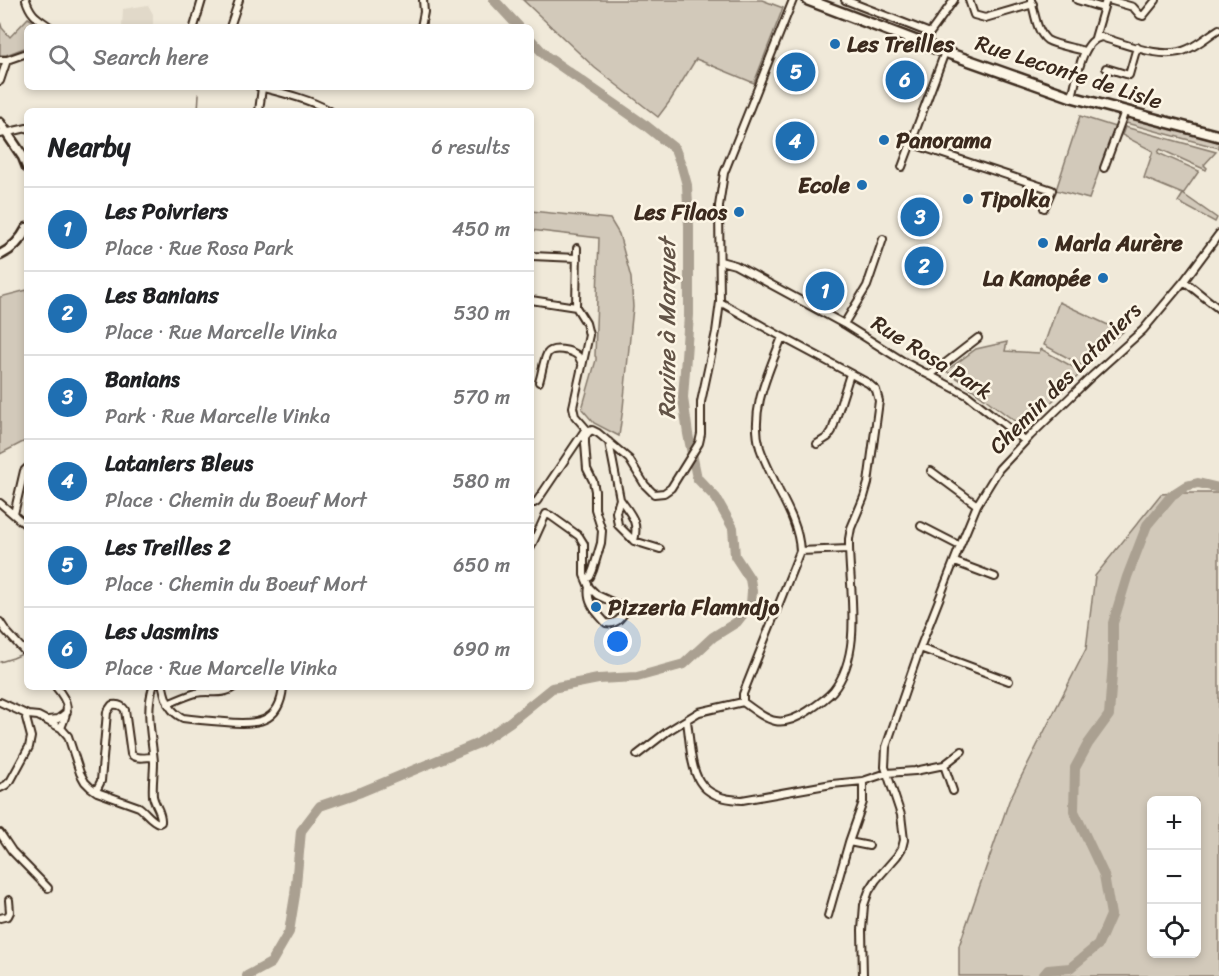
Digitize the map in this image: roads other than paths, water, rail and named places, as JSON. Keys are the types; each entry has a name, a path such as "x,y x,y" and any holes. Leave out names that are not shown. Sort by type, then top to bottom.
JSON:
{"main road":[{"name":"Rue Leconte de Lisle","path":"808,0 1072,97 1219,136"},
{"path":"0,123 3,133 19,151 24,161"},
{"path":"0,255 24,241"}],"street":[{"path":"26,0 30,12 46,24"},
{"path":"195,24 202,0"},
{"path":"231,24 239,0"},
{"path":"422,24 423,0"},
{"path":"577,248 576,307 589,335 573,407 575,416 587,430 595,431 629,459 645,485 654,494 664,493 671,488 681,473 699,443 701,434 701,402 720,302 719,206 724,173 793,0"},
{"path":"845,0 930,33"},
{"path":"925,44 930,33 954,0"},
{"path":"969,0 974,15 984,18 1032,2 1039,29 1046,39 1084,51"},
{"path":"1077,0 1103,8"},
{"path":"1072,97 1084,51 1095,38 1107,0 1133,7 1143,16 1156,0"},
{"path":"1095,38 1101,37 1158,53 1172,54 1188,50 1219,29"},
{"path":"1106,68 1129,75 1137,47"},
{"path":"902,167 945,52"},
{"path":"0,81 3,60 24,54"},
{"path":"259,108 261,90"},
{"path":"271,90 324,108"},
{"path":"1104,168 1125,111"},
{"path":"3,133 24,129"},
{"path":"910,143 1052,190 1044,208"},
{"name":"Chemin des Lataniers","path":"863,976 864,905 869,891 897,856 904,840 901,815 887,773 885,747 920,648 977,505 999,469 1092,376 1143,330 1219,234"},
{"path":"844,324 867,286 883,238"},
{"path":"534,256 577,258"},
{"name":"Rue Rosa Park","path":"720,261 735,265 844,324 906,363 967,395 1025,441"},
{"path":"1184,281 1219,309"},
{"path":"534,300 576,307"},
{"path":"637,755 668,731 699,712 743,702 776,722 796,719 833,691 847,663 852,614 849,539 868,483 879,401 876,390 868,383 720,302"},
{"path":"743,702 743,694 800,551 797,531 760,448 757,431 760,394 782,337"},
{"path":"930,375 978,338"},
{"path":"539,382 546,357 552,350 576,354 582,365"},
{"path":"818,444 832,431 850,374"},
{"path":"534,503 587,430"},
{"path":"586,578 590,577 593,570 602,537 594,505 594,485 587,469 585,437 587,430"},
{"path":"609,442 620,499 636,525 634,541"},
{"path":"14,514 24,471"},
{"path":"931,471 977,505"},
{"path":"620,499 616,519 621,529 634,541 660,549"},
{"path":"0,503 24,523"},
{"path":"534,540 546,514 579,536 584,544 584,575 589,587 590,604 606,623 618,622 625,608 597,595 589,587"},
{"path":"921,526 960,546"},
{"path":"800,551 848,549"},
{"path":"955,562 994,578"},
{"path":"0,622 24,651"},
{"path":"920,648 1009,681"},
{"path":"58,690 65,698 68,712 61,728"},
{"path":"0,702 28,716 38,716 48,720 61,728 68,736 85,782 96,791 139,807 157,823 160,822 160,812 153,794 153,757 149,715 152,690"},
{"path":"164,690 168,704 177,715 183,718 252,723 264,720 273,713 283,690"},
{"path":"168,704 195,693 216,690"},
{"path":"96,791 101,781 107,712 112,705 119,705 125,710 131,754 139,758 153,757"},
{"path":"48,720 58,719 68,712"},
{"path":"0,788 11,780 29,747 31,737 26,718 28,716"},
{"path":"687,721 696,776 703,788 715,795 733,800 863,781 887,773 915,771 944,765 962,751"},
{"path":"944,765 953,791"},
{"path":"828,916 863,802 863,781"},
{"path":"0,833 12,850 48,888"},
{"path":"849,842 869,846"},
{"path":"0,918 8,916 9,900"}],"waterway":[{"name":"Ravine à Marquet","path":"494,0 516,24"},
{"name":"Ravine à Marquet","path":"247,976 271,963 289,932 301,831 320,806 361,792 479,743 510,722 552,688 598,679 637,677 684,664 713,637 737,622 751,604 750,579 735,556 733,528 716,498 697,478 688,434 683,398 689,315 689,226 687,185 682,167 675,149 645,125 546,56 534,43"},
{"path":"198,108 199,94"},
{"path":"1043,976 1048,970 1070,968 1098,945 1111,915 1104,875 1074,811 1075,768 1088,744 1109,715 1113,623 1127,577 1147,525 1172,495 1186,486 1198,483 1219,488"},
{"path":"0,662 20,655"}],"place":[{"name":"Les Treilles","path":"835,44"},
{"name":"Les Treilles 2","path":"796,72"},
{"name":"Les Jasmins","path":"905,80"},
{"name":"Panorama","path":"884,140"},
{"name":"Lataniers Bleus","path":"795,141"},
{"name":"Ecole","path":"862,185"},
{"name":"Tipolka","path":"968,199"},
{"name":"Les Filaos","path":"739,212"},
{"name":"Banians","path":"920,217"},
{"name":"Marla Aurère","path":"1043,243"},
{"name":"Les Banians","path":"924,266"},
{"name":"La Kanopée","path":"1103,278"},
{"name":"Les Poivriers","path":"825,291"},
{"name":"Pizzeria Flamndjo","path":"596,607"}]}
